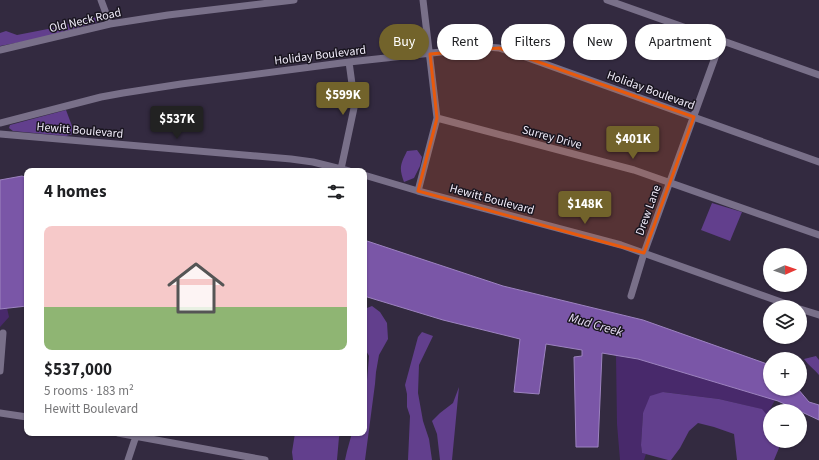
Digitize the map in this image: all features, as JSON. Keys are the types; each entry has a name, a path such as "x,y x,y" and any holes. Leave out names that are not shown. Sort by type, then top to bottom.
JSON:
{"street":[{"path":"100,0 110,24"},
{"name":"Old Neck Road","path":"0,50 110,24 266,2 294,0"},
{"path":"418,190 437,118 423,0"},
{"path":"607,0 673,24"},
{"path":"726,43 819,75"},
{"name":"Holiday Boulevard","path":"0,123 101,97 181,84 349,62 487,47 499,48 819,162"},
{"name":"Drew Lane","path":"631,296 644,253 714,60"},
{"path":"341,168 354,108 349,62"},
{"name":"Surrey Drive","path":"437,118 634,170 819,235"},
{"name":"Hewitt Boulevard","path":"0,134 291,159 313,162 337,168"},
{"name":"Hewitt Boulevard","path":"367,176 614,243 775,300"},
{"path":"807,311 819,315"},
{"path":"0,372 2,334"},
{"path":"0,413 24,417"},
{"path":"128,460 136,436 265,460"}],"highlighted area":[{"path":"499,48 694,117 644,253 418,191 437,118 430,54"}],"shaded area":[{"path":"97,17 99,22 37,39 0,46 0,33 6,31 17,35"},
{"path":"66,110 72,126 73,134 66,136 13,131 9,128 10,125"},
{"path":"417,150 422,157 420,166 414,178 404,182 401,173 403,160 407,151"},
{"path":"712,203 742,212 730,241 701,230"},
{"path":"372,306 380,312 387,323 388,339 379,355 365,460 345,460 351,436 367,436 367,380 369,356 367,352 367,308"},
{"path":"7,308 9,317 0,327 0,309"},
{"path":"422,332 433,336 419,365 418,393 423,421 429,439 432,460 408,460 410,416 407,407 405,385 418,337"},
{"path":"616,355 638,359 775,400 773,404 763,404 763,411 761,409 719,399 663,392 643,413 641,445 642,453 646,454 644,460 620,460 617,424"},
{"path":"816,356 819,360 819,375 807,363 807,358"},
{"path":"459,387 452,460 440,460 437,434 432,421 453,403"},
{"path":"663,392 719,399 762,409 763,448 779,448 774,460 737,460 734,434 698,423 689,431 680,448 671,460 642,453 643,413 650,396"},
{"path":"295,436 340,436 337,460 293,460 292,452"}],"water":[{"path":"24,177 24,306 0,309 0,180"},
{"name":"Mud Creek","path":"367,241 503,286 643,320 763,363 763,396 804,396 809,402 819,405 819,420 807,414 807,404 784,404 638,359 602,353 598,447 576,447 574,357 582,356 582,350 546,344 539,394 514,392 520,339 443,320 367,297"}]}
